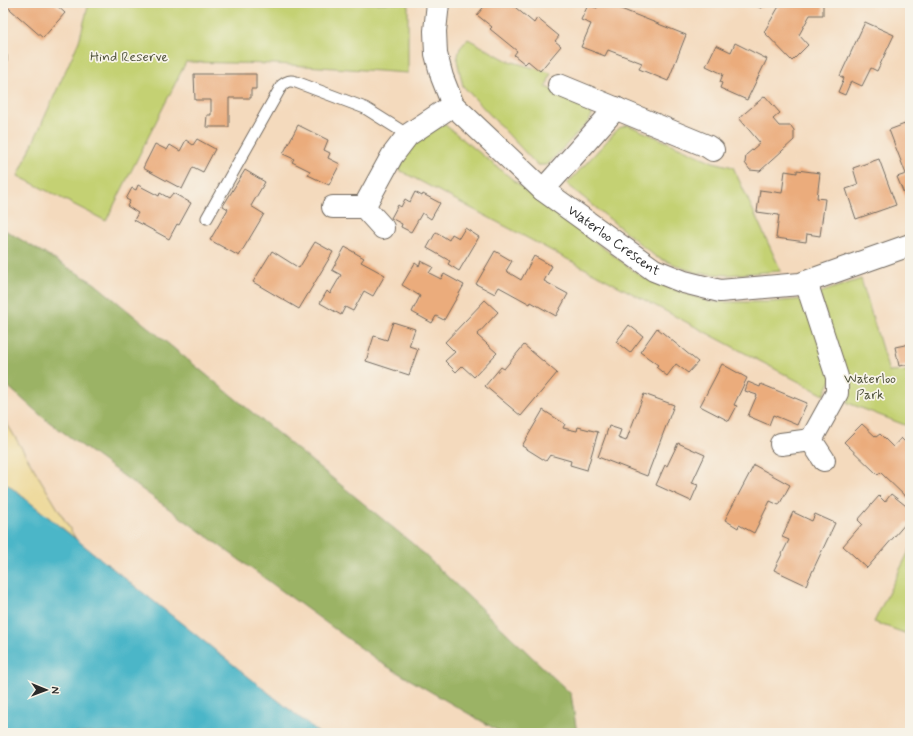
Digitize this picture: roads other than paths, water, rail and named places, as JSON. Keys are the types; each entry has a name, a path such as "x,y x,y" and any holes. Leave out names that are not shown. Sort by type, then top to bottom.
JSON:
{"street":[{"name":"Waterloo Crescent","path":"438,3 435,31 436,54 442,77 453,105 543,190 654,270 684,282 720,291 800,284 910,245"},
{"path":"559,85 708,146 713,150"},
{"path":"364,207 392,156 408,135 453,105"},
{"path":"543,190 616,108"},
{"path":"333,207 364,207 383,228"},
{"path":"806,282 837,377 837,393 811,440"},
{"path":"781,444 811,440"},
{"path":"811,440 824,460"}],"lane":[{"path":"207,218 282,85 290,80 365,108 408,135"}],"water":[{"path":"3,481 319,733 3,733"}],"park label":[{"name":"Hind Reserve","path":"129,57"},
{"name":"Waterloo Park","path":"870,388"}]}
